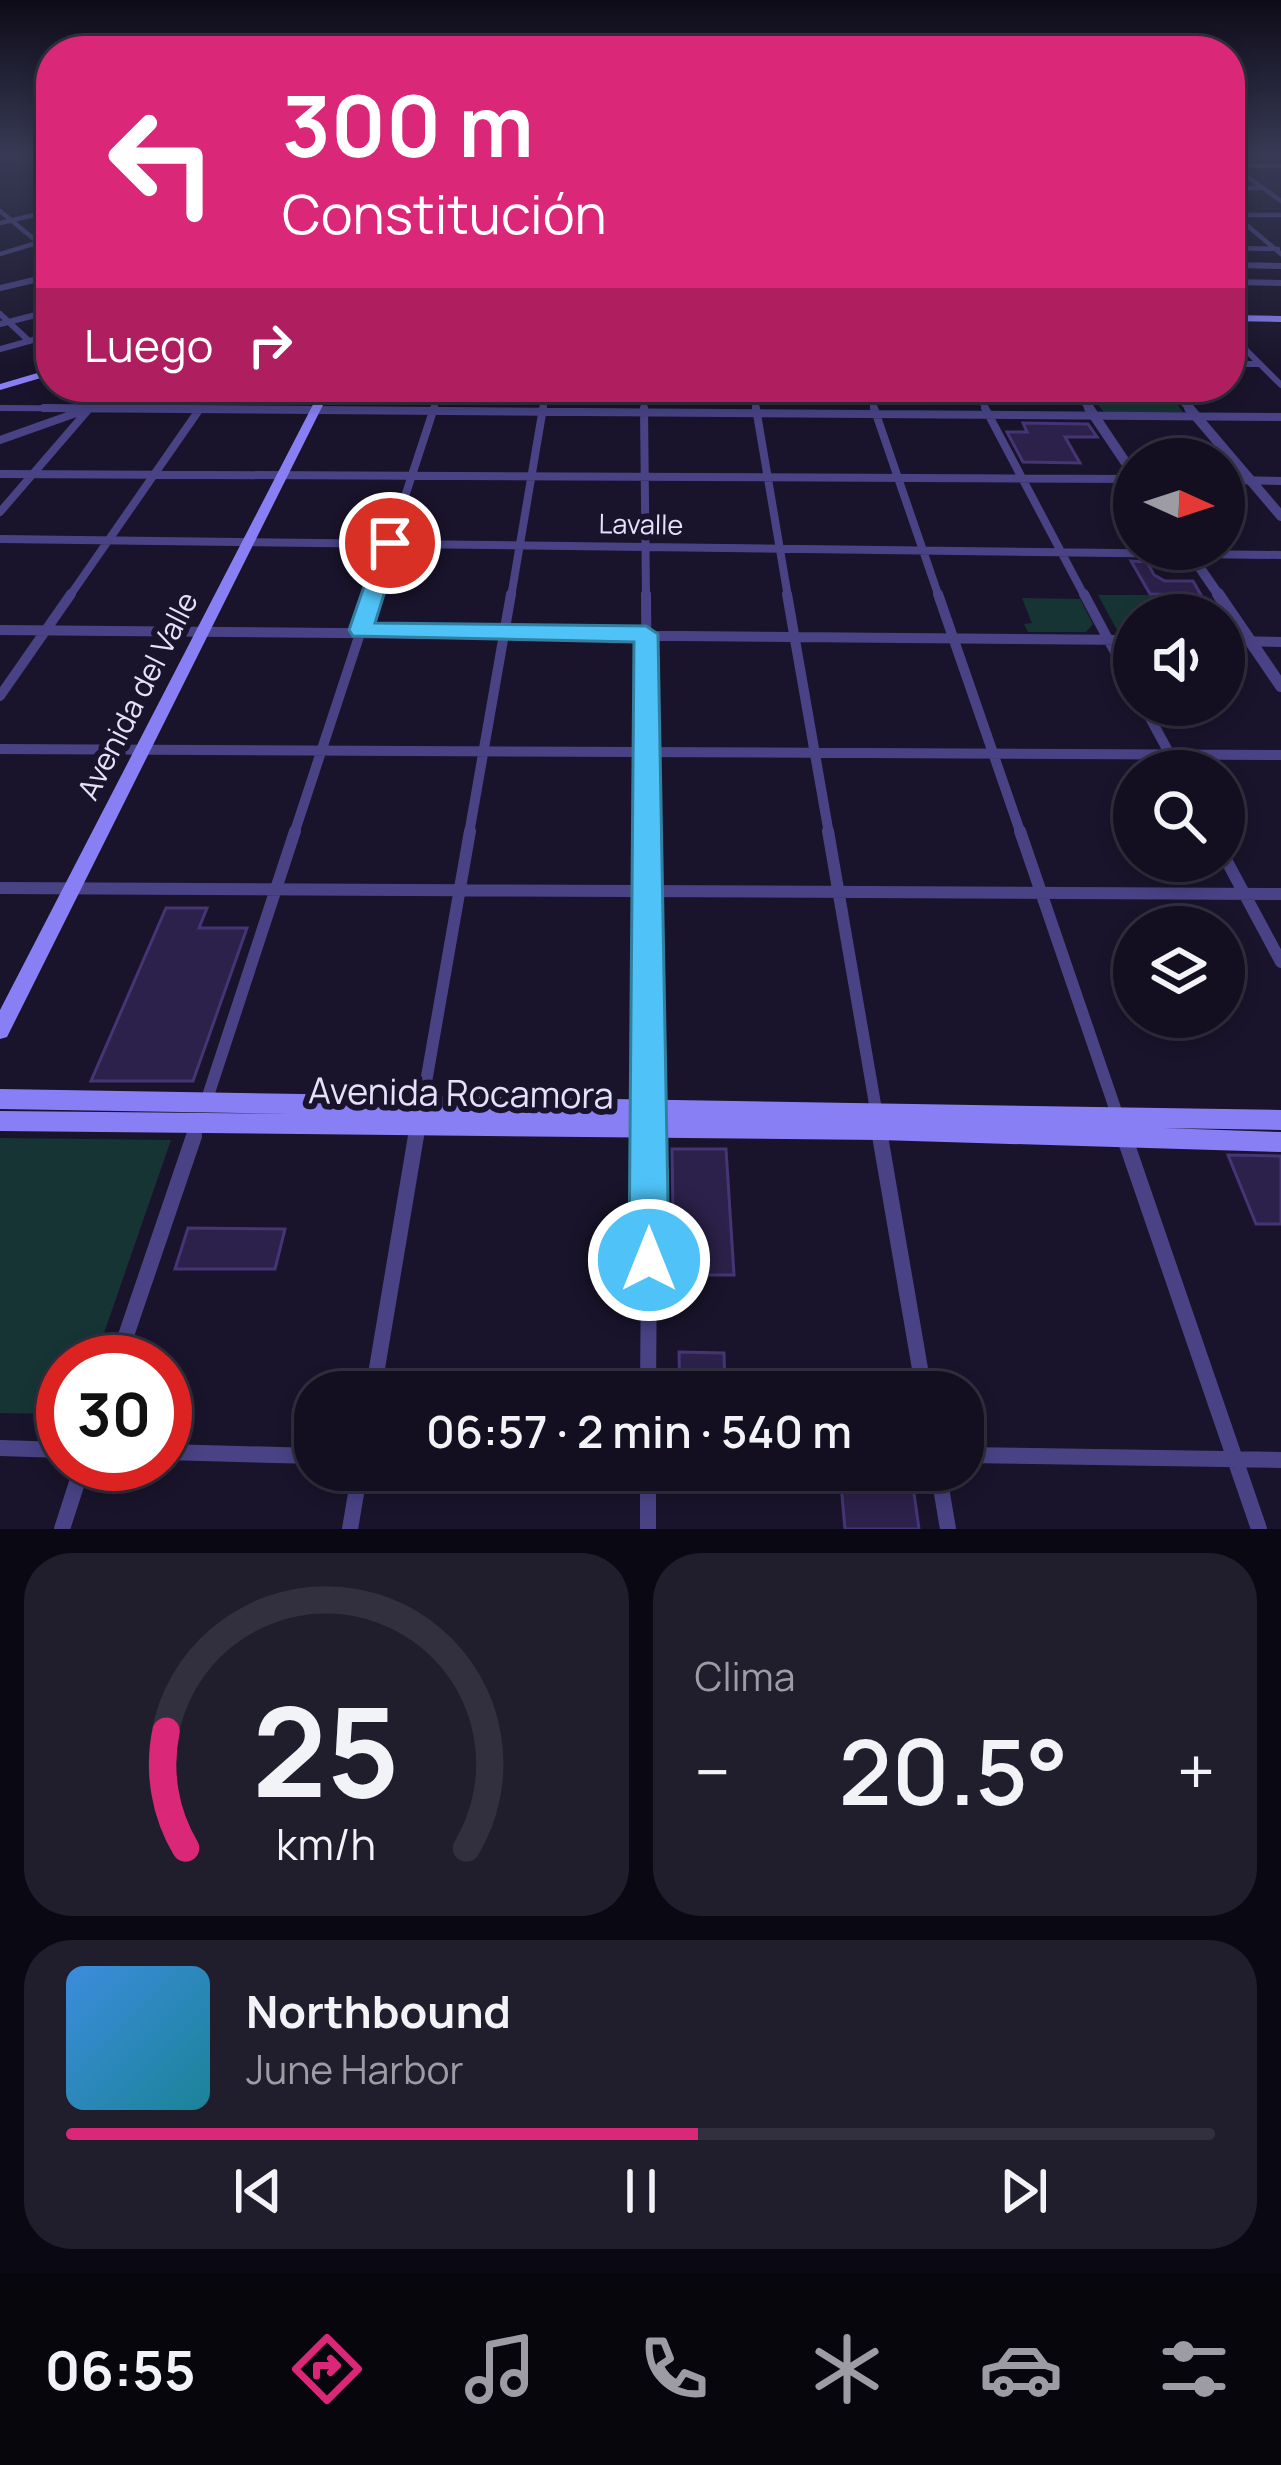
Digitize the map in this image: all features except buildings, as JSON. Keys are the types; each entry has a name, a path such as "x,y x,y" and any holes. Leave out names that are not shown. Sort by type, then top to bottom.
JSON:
{"main road":[{"path":"1245,325 1281,323"},
{"path":"0,387 36,376"},
{"path":"0,397 36,386"},
{"name":"Avenida del Valle","path":"0,1030 319,402"},
{"name":"Avenida Rocamora","path":"0,1099 203,1113"},
{"name":"Avenida Rocamora","path":"0,1121 203,1113 878,1123 1123,1130 1281,1142"},
{"name":"Avenida Rocamora","path":"1123,1130 1281,1120"}],"street":[{"path":"1246,224 1279,250"},
{"path":"0,254 36,240"},
{"path":"1245,249 1279,250"},
{"path":"1245,266 1281,266"},
{"path":"0,288 36,280"},
{"path":"1245,282 1281,283"},
{"path":"0,314 4,323 28,341"},
{"path":"4,323 36,315"},
{"path":"0,349 36,339"},
{"path":"1245,345 1281,385"},
{"path":"1245,364 1260,364"},
{"path":"0,440 108,402"},
{"path":"127,1335 436,402"},
{"path":"377,1371 545,402"},
{"path":"645,402 648,1371"},
{"path":"754,402 920,1371"},
{"path":"872,402 1259,1529"},
{"path":"982,402 1113,649"},
{"path":"1085,402 1113,444"},
{"path":"1184,402 1281,516"},
{"path":"0,408 1281,417"},
{"path":"0,512 89,409"},
{"path":"0,696 200,410"},
{"path":"0,473 1113,478"},
{"path":"1245,480 1281,481"},
{"name":"Lavalle","path":"0,539 1113,552"},
{"name":"Lavalle","path":"1245,553 1281,555"},
{"path":"1201,570 1281,686"},
{"path":"0,630 1113,640"},
{"path":"1245,641 1281,642"},
{"path":"0,749 1113,755"},
{"path":"1245,755 1281,755"},
{"path":"1238,882 1281,962"},
{"path":"0,888 1281,894"},
{"path":"0,1448 36,1449"},
{"path":"192,1453 294,1455"},
{"path":"984,1455 1281,1460"},
{"path":"62,1529 74,1491"},
{"path":"350,1529 356,1491"},
{"path":"648,1491 648,1529"},
{"path":"941,1491 947,1529"}],"green space":[{"path":"1095,402 1175,402 1183,412 1105,413"},
{"path":"1098,595 1113,595 1113,623"},
{"path":"1022,598 1080,599 1093,624 1086,632 1028,632 1024,624 1032,623"},
{"path":"0,1138 171,1140 103,1335 36,1335 36,1414 0,1413"}],"route":[{"path":"390,543 361,630 646,634 649,1260"}]}
